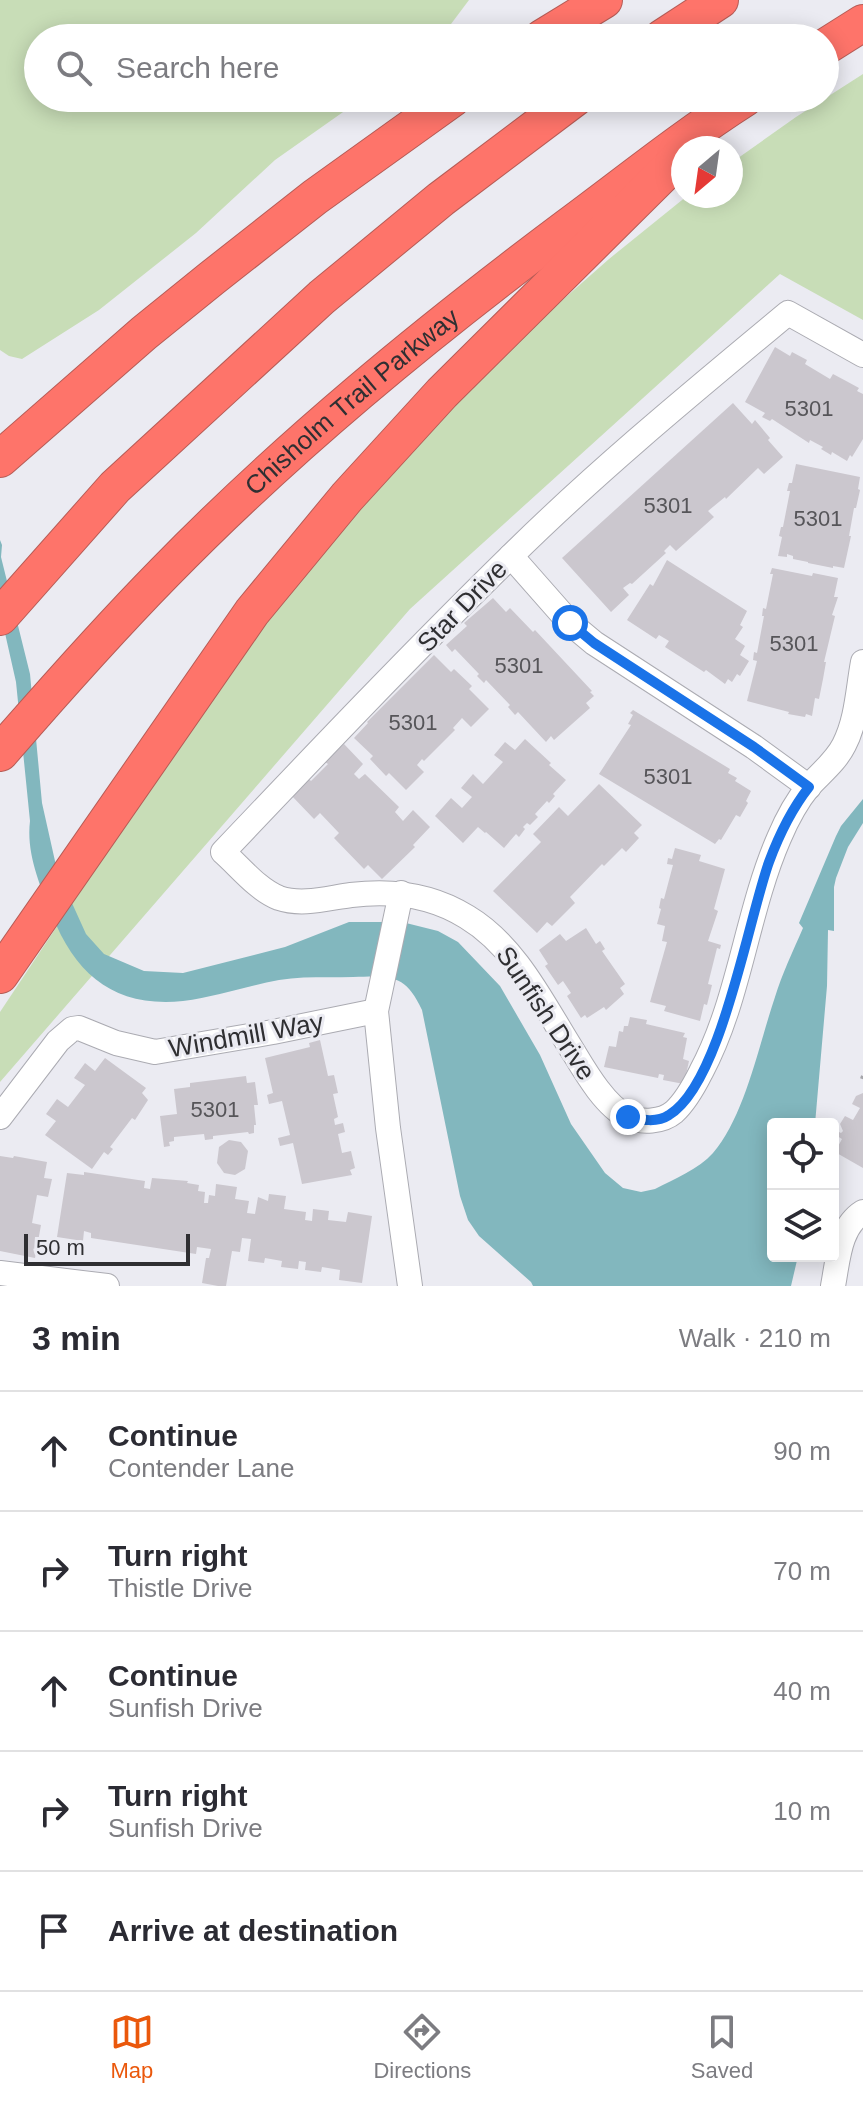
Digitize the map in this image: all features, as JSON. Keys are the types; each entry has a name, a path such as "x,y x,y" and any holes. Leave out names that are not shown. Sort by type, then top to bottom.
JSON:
{"highway":[{"path":"565,24 604,0"},
{"path":"683,24 720,0"},
{"path":"839,38 863,23"},
{"path":"6,454 189,296 315,197 433,112"},
{"path":"0,598 115,487 322,297 441,199 556,112"},
{"name":"Chisholm Trail Parkway","path":"0,753 85,656 155,583 338,410 442,323 575,221 726,112"},
{"path":"702,136 728,112"},
{"path":"0,975 252,612 347,497 442,393 671,166"},
{"path":"0,617 115,487"}],"lane":[{"name":"Star Drive","path":"302,901 288,900 264,889 223,852 511,556 643,434 788,313 863,355"},
{"path":"511,556 583,635 754,747 809,787"},
{"name":"Sunfish Drive","path":"302,901 354,894 399,902 424,898 465,915 499,943 531,984 589,1078 617,1109 628,1117 641,1120 667,1117 685,1100 702,1072 727,1010 769,861 789,814 844,745 863,662"},
{"path":"399,902 376,1011 388,1128 410,1286"},
{"name":"Windmill Way","path":"0,1117 58,1041 72,1029 79,1028 116,1043 155,1052 376,1011"},
{"path":"833,1286 844,1234 849,1223 863,1212"},
{"path":"0,1273 62,1283 107,1286"}],"green space":[{"path":"0,0 469,0 451,24 24,24 24,112 343,112 275,160 196,233 99,310 22,359 0,350"},
{"path":"863,74 863,320 780,274 410,609 0,1082 0,1012 233,666 327,543 418,442 549,312 609,259 672,208 743,208 743,155 804,112 839,112 839,89"}],"water":[{"path":"0,540 1,557 30,674 42,803 57,870 86,934 104,954 144,971 183,973 285,947 349,922 402,922 438,931 458,942 500,986 540,1055 571,1124 605,1173 623,1188 641,1192 655,1189 701,1164 724,1138 750,1079 778,988 803,928 799,923 841,826 863,799 863,823 848,847 834,887 834,931 828,930 827,986 816,1118 767,1118 767,1262 797,1262 791,1286 533,1286 479,1236 468,1220 460,1196 422,1010 409,989 395,979 288,979 195,999 159,1002 118,993 101,984 73,955 62,936 35,869 30,845 16,682 0,611"}],"building":[{"path":"775,347 790,356 792,352 807,360 805,364 830,379 833,374 859,388 857,391 863,394 863,439 847,461 832,452 831,455 810,440 809,443 772,419 762,417 765,413 745,402"},
{"path":"733,403 752,424 755,420 783,457 764,474 758,468 726,499 708,511 714,517 676,551 670,545 664,551 666,553 632,584 623,588 629,595 611,612 562,558"},
{"path":"796,464 860,477 844,568 808,563 787,554 787,557 778,556 782,537 779,536 790,491 787,491"},
{"path":"667,560 747,611 740,625 743,627 735,639 745,646 740,655 749,661 740,676 737,674 732,682 728,679 725,684 706,670 704,672 665,647 669,641 659,635 656,639 627,620 650,584 653,586"},
{"path":"772,568 838,578 834,597 838,597 832,615 835,616 819,699 815,698 812,716 788,714 747,701 757,661 753,660 754,652 757,653"},
{"path":"493,598 506,612 510,608 533,632 535,630 592,691 594,696 586,703 590,708 554,740 551,736 546,742 518,712 515,715 508,707 510,705 486,680 484,683 455,649 452,652 446,645 467,626 464,623"},
{"path":"434,655 451,672 454,669 472,686 469,689 489,709 471,727 462,718 453,728 455,730 417,765 424,772 406,790 389,773 386,776 370,759 373,756 354,738"},
{"path":"633,710 730,769 728,773 737,778 735,781 751,791 740,817 736,815 721,840 715,844 599,774 631,725 628,724"},
{"path":"525,739 566,780 549,803 547,801 535,814 538,817 530,825 527,823 519,837 516,834 504,848 478,827 463,843 435,816 451,798 462,808 472,797 461,788 473,774 483,784 503,762 494,755 505,742 515,750"},
{"path":"344,744 363,764 354,774 359,779 365,774 399,807 395,812 403,821 413,810 430,827 413,845 415,847 382,879 368,865 364,869 334,838 339,833 320,813 314,819 291,795 308,778 311,781"},
{"path":"599,784 642,825 634,833 639,838 626,852 622,848 604,866 602,864 570,897 575,903 552,926 547,922 537,933 493,891 541,842 533,834 559,807 568,816"},
{"path":"675,848 701,855 699,861 725,869 714,909 718,911 708,941 721,945 720,949 717,948 708,984 712,985 700,1021 664,1011 666,1006 650,1002 667,942 662,941 665,926 657,924 661,898 664,899 673,865 667,864 668,858 672,859"},
{"path":"586,928 596,944 600,941 605,949 602,951 625,984 620,988 624,994 606,1010 604,1007 587,1018 585,1015 581,1018 567,996 571,993 563,981 558,985 539,950 560,934 566,941"},
{"path":"630,1017 685,1033 683,1059 689,1061 684,1084 663,1080 664,1075 659,1074 658,1078 604,1067 609,1046 616,1047 619,1031 623,1032 624,1026 628,1026"},
{"path":"320,1040 328,1076 334,1075 338,1093 333,1094 338,1117 334,1119 335,1125 343,1123 345,1132 338,1134 342,1153 351,1151 355,1168 350,1170 352,1175 302,1184 293,1143 280,1146 278,1138 290,1135 282,1101 269,1104 267,1095 273,1093 265,1058 310,1047 309,1043"},
{"path":"105,1058 146,1088 142,1093 148,1100 135,1120 132,1118 110,1147 113,1149 108,1155 104,1152 92,1169 45,1135 56,1121 46,1114 57,1099 68,1107 85,1085 74,1078 85,1063 95,1071"},
{"path":"246,1076 247,1083 255,1082 258,1105 254,1105 254,1133 213,1136 213,1139 205,1140 204,1134 174,1137 174,1141 169,1142 170,1146 164,1147 160,1116 177,1114 174,1089 190,1087 190,1083"},
{"path":"863,1093 863,1168 839,1154 842,1139 839,1132 843,1131 840,1124 845,1116 853,1120 860,1108 852,1104 856,1096"},
{"path":"229,1140 241,1142 248,1151 245,1169 235,1175 224,1173 217,1163 219,1147"},
{"path":"0,1156 47,1162 44,1178 52,1179 48,1197 37,1195 32,1223 41,1225 35,1258 0,1251"},
{"path":"84,1172 145,1181 144,1188 150,1189 152,1178 188,1181 199,1185 198,1191 205,1192 204,1203 208,1203 209,1195 215,1196 216,1184 237,1187 235,1199 249,1201 247,1213 255,1214 258,1197 268,1201 269,1194 286,1196 284,1209 306,1212 305,1220 312,1221 313,1209 329,1211 328,1220 346,1222 348,1212 372,1216 362,1283 339,1280 340,1270 322,1267 321,1272 305,1270 306,1262 299,1261 298,1269 281,1267 282,1261 265,1258 264,1263 248,1261 251,1239 242,1238 240,1252 232,1251 226,1286 218,1286 202,1283 206,1258 209,1258 211,1249 197,1247 196,1254 91,1238 91,1233 84,1231 83,1241 57,1237 67,1173 84,1175"}],"route":[{"path":"570,623 594,643 754,747 809,787 789,814 769,861 727,1010 696,1082 685,1100 667,1117 655,1120 628,1117"}]}
